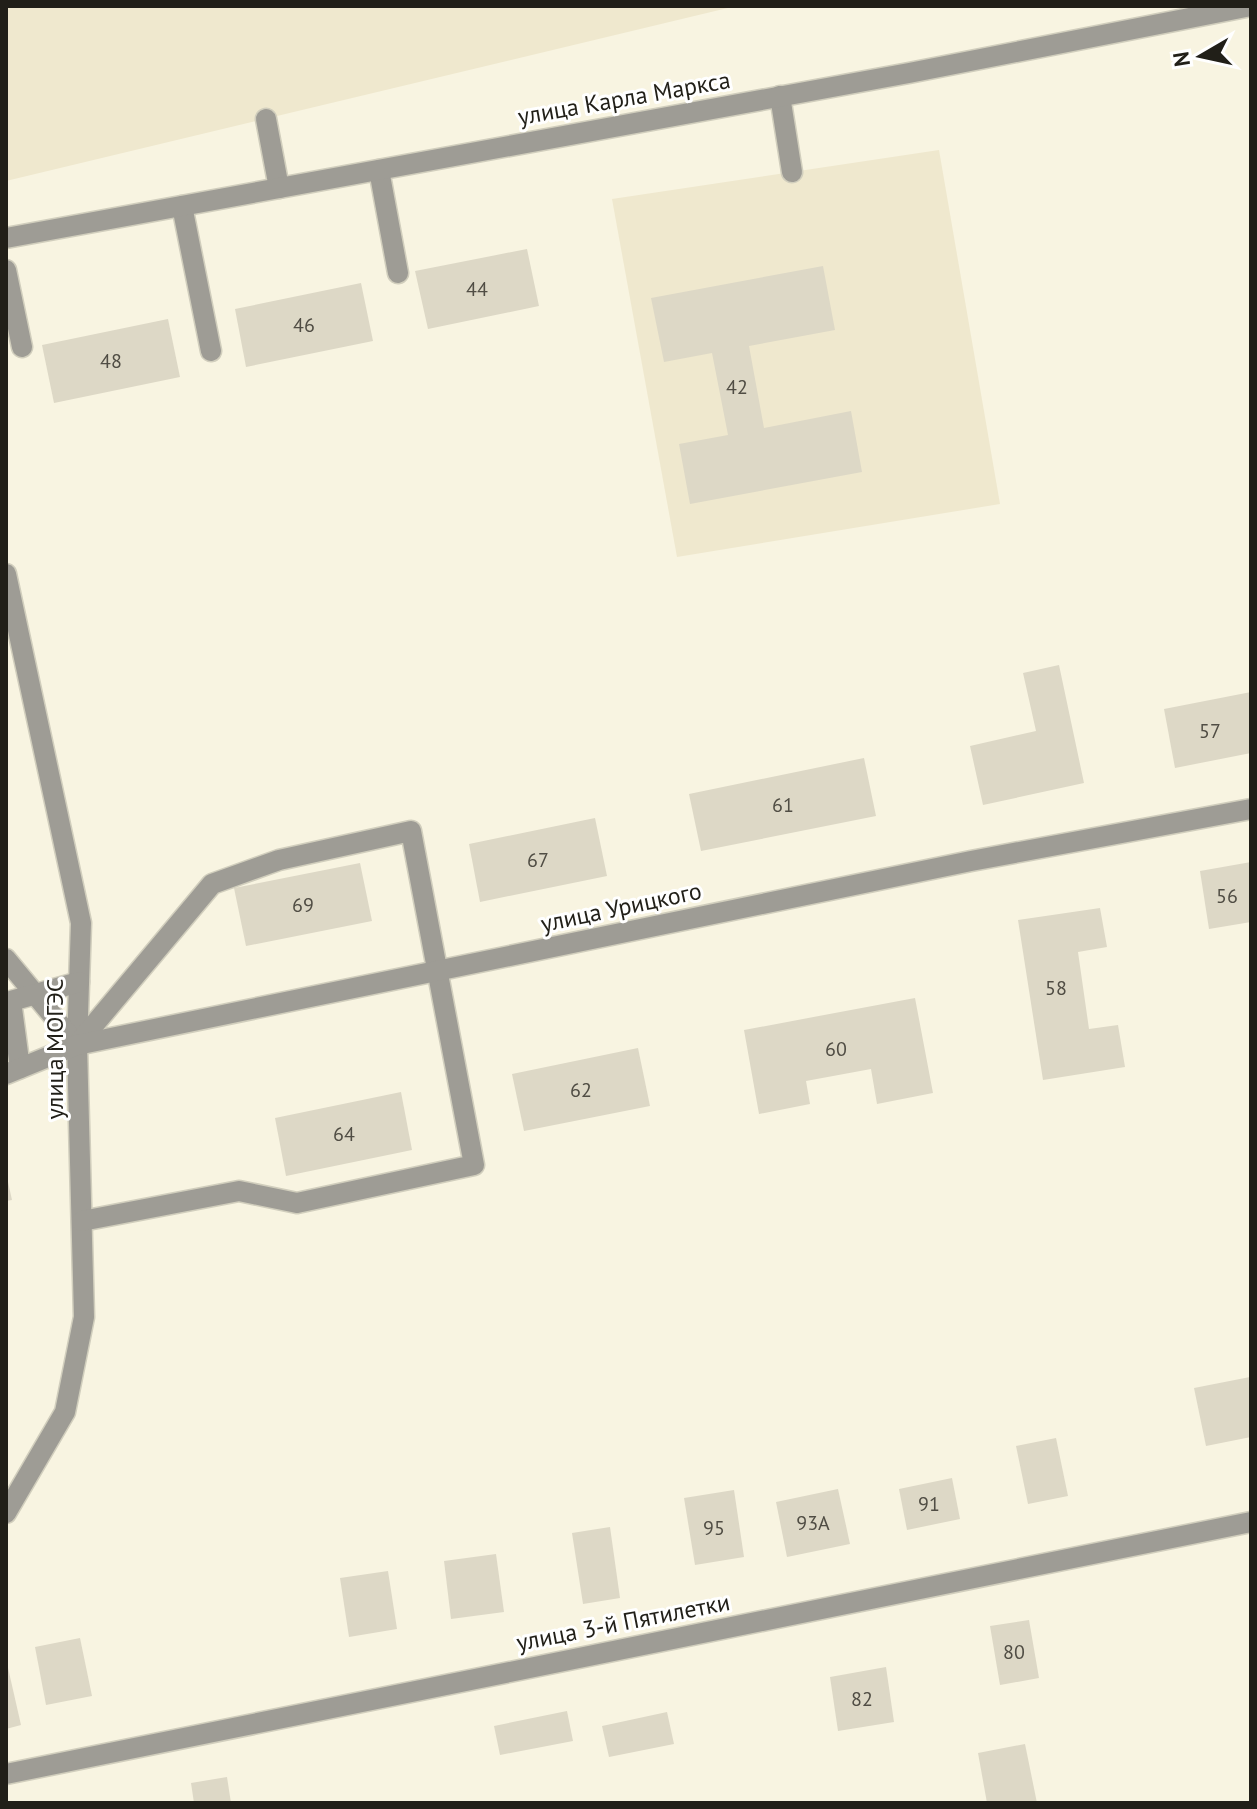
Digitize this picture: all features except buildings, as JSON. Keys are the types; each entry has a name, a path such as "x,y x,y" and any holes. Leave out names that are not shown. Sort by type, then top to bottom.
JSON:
{"street":[{"name":"улица Карла Маркса","path":"6,238 1251,6"},
{"path":"780,96 792,172"},
{"path":"266,119 279,188"},
{"path":"379,170 398,273"},
{"path":"182,206 211,351"},
{"path":"6,270 22,347"},
{"name":"улица МОГЭС","path":"6,574 81,923 77,1045 84,1317 65,1412 6,1513"},
{"name":"улица Урицкого","path":"13,1071 77,1045 971,861 1251,809"},
{"path":"6,959 77,1045 212,884 279,860 411,831 474,1165 297,1203 239,1191 82,1221"},
{"path":"13,1071 11,1001 79,982"},
{"name":"улица 3-й Пятилетки","path":"6,1774 1251,1522"}],"shaded area":[{"path":"6,6 736,6 6,181"},
{"path":"939,150 1000,504 677,557 612,199"}]}
